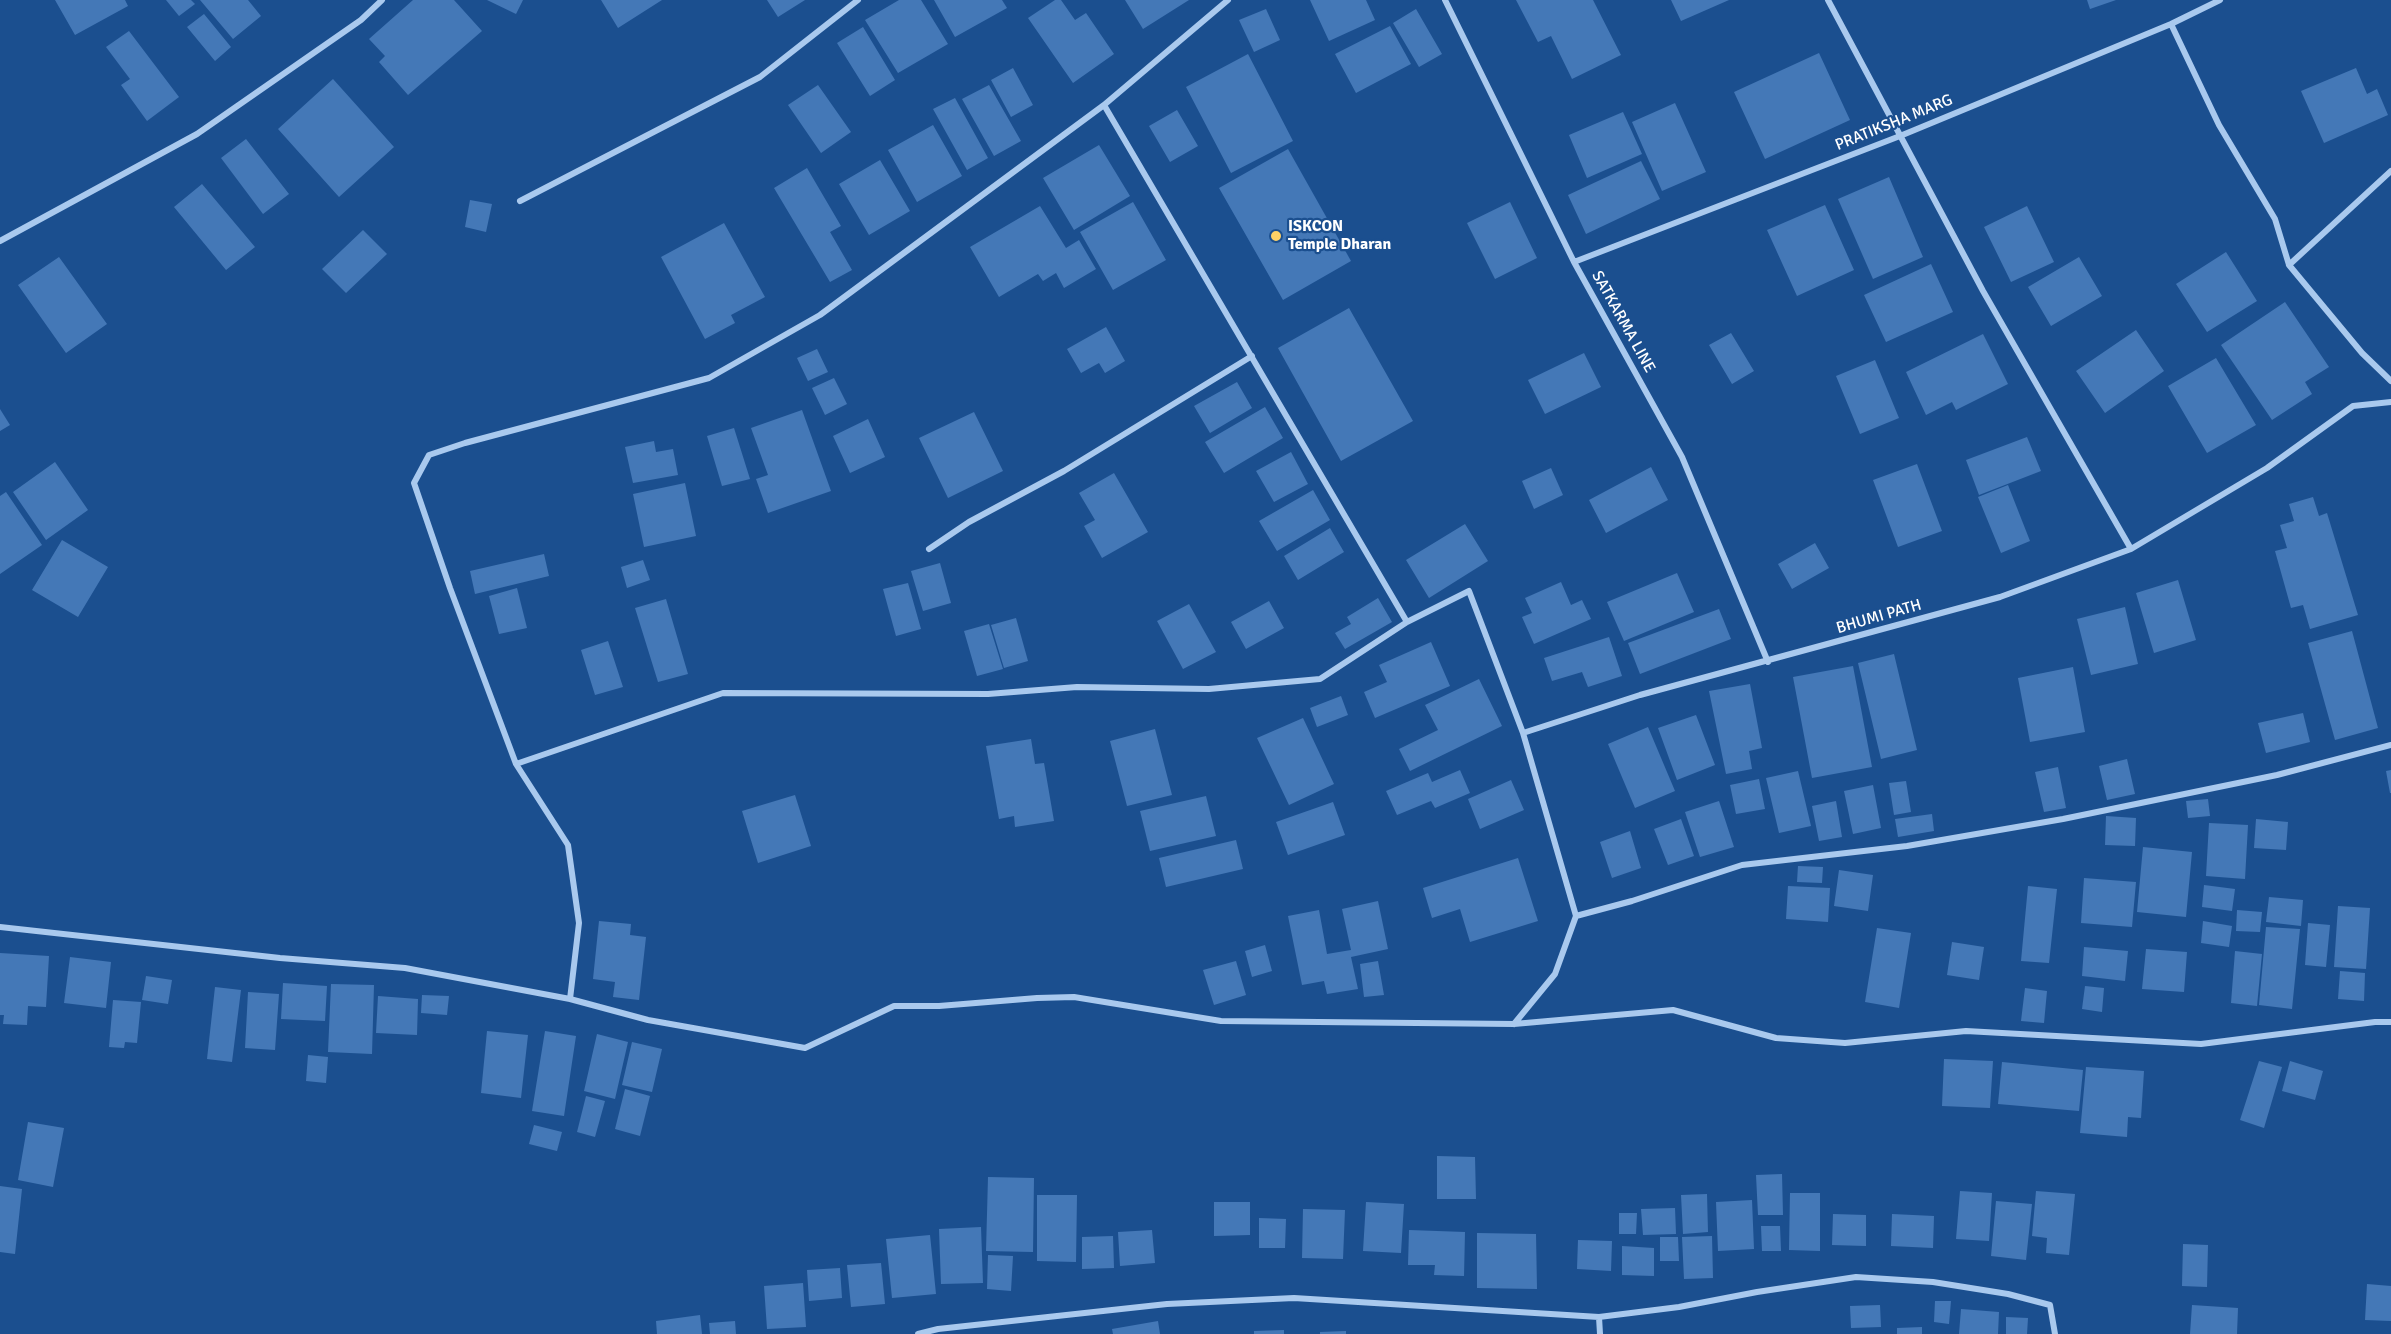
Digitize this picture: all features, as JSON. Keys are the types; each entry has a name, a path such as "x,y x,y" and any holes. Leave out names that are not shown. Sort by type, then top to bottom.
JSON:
{"street":[{"path":"0,242 196,134 361,20 382,0"},
{"path":"520,201 760,77 858,0"},
{"path":"570,999 579,923 567,845 516,764 450,588 414,483 429,455 465,443 709,378 820,315 1104,105 1228,0"},
{"name":"SATKARMA LINE","path":"1445,0 1574,262 1682,457 1768,662"},
{"path":"1828,0 1983,291 2131,549"},
{"name":"PRATIKSHA MARG","path":"1574,262 1900,136 2171,24 2220,0"},
{"path":"2171,24 2219,125 2275,219 2289,265 2362,353 2391,381"},
{"path":"1104,105 1407,622"},
{"path":"2289,265 2391,171"},
{"path":"929,549 969,522 1064,471 1251,356"},
{"name":"BHUMI PATH","path":"1523,733 1640,695 2000,597 2131,549 2267,468 2353,406 2391,402"},
{"path":"516,764 723,693 988,694 1077,687 1209,689 1320,679 1407,622 1470,591 1523,733 1576,916 1555,974 1515,1024"},
{"path":"1576,916 1742,866 1906,846 2063,819 2277,775 2391,745"},
{"path":"0,927 258,955 405,968 570,999 648,1020 805,1048 894,1006 939,1006 1074,997 1221,1021 1515,1024 1672,1010 1776,1038 1845,1043 1966,1031 2201,1044 2375,1022 2391,1022"},
{"path":"918,1334 938,1329 1167,1304 1293,1298 1599,1317 1679,1307 1856,1277 1933,1282 2008,1294 2050,1305 2055,1334"},
{"path":"1599,1317 1600,1334"}],"building":[{"path":"55,0 125,0 128,6 75,35"},
{"path":"166,0 191,0 195,4 179,16"},
{"path":"200,0 248,0 261,16 233,39"},
{"path":"413,0 454,0 482,31 408,95 379,62 385,56 369,39"},
{"path":"487,0 523,0 516,14"},
{"path":"601,0 662,0 618,28"},
{"path":"767,0 805,0 778,17"},
{"path":"899,0 921,0 948,44 898,73 865,20"},
{"path":"934,0 1002,0 1007,8 955,37"},
{"path":"1055,0 1061,0 1075,20 1086,13 1114,54 1073,83 1028,18"},
{"path":"1125,0 1189,0 1143,29"},
{"path":"1310,0 1366,0 1375,20 1329,41"},
{"path":"1516,0 1593,0 1621,55 1572,79 1551,36 1538,42"},
{"path":"1671,0 1729,0 1681,21"},
{"path":"2087,0 2116,0 2090,9"},
{"path":"1266,9 1280,40 1254,52 1239,20"},
{"path":"1416,9 1442,54 1419,67 1393,23"},
{"path":"204,14 231,47 215,61 187,27"},
{"path":"1390,26 1411,64 1356,93 1335,54"},
{"path":"863,27 895,80 870,96 837,43"},
{"path":"129,31 179,97 147,121 121,85 130,79 106,47"},
{"path":"1819,53 1850,120 1765,159 1734,92"},
{"path":"1248,54 1293,141 1231,173 1186,87"},
{"path":"1013,68 1033,105 1011,117 991,80"},
{"path":"2356,68 2367,94 2377,89 2388,115 2324,143 2301,91"},
{"path":"333,79 394,147 339,197 278,129"},
{"path":"818,85 851,132 821,153 788,105"},
{"path":"989,85 1021,141 994,156 962,99"},
{"path":"955,98 988,158 967,170 933,109"},
{"path":"1675,103 1706,172 1662,191 1632,122"},
{"path":"1177,110 1198,146 1170,162 1149,126"},
{"path":"1623,112 1642,154 1587,178 1569,135"},
{"path":"933,125 962,176 917,202 888,150"},
{"path":"246,139 289,194 263,214 221,158"},
{"path":"1099,145 1130,196 1074,230 1043,178"},
{"path":"1288,149 1351,261 1283,300 1219,188"},
{"path":"880,160 910,211 869,235 839,184"},
{"path":"1641,161 1660,199 1586,234 1568,195"},
{"path":"807,168 841,226 830,232 852,270 830,282 774,188"},
{"path":"1889,177 1923,257 1873,279 1838,199"},
{"path":"202,184 255,247 226,270 174,207"},
{"path":"470,200 492,204 486,232 465,227"},
{"path":"1133,202 1166,260 1113,290 1080,232"},
{"path":"1510,202 1537,258 1495,279 1467,223"},
{"path":"1825,205 1854,270 1797,296 1767,230"},
{"path":"1040,206 1066,248 1079,240 1096,269 1064,288 1056,273 1043,281 1038,274 999,297 970,247"},
{"path":"2027,206 2054,262 2011,282 1984,227"},
{"path":"724,223 765,297 731,315 735,323 705,339 661,257"},
{"path":"363,230 387,254 346,293 322,269"},
{"path":"2226,252 2257,301 2207,332 2176,284"},
{"path":"59,257 107,324 66,353 18,285"},
{"path":"2079,257 2102,296 2051,326 2028,287"},
{"path":"1931,264 1953,312 1886,342 1864,295"},
{"path":"2285,302 2329,367 2305,382 2312,394 2272,420 2221,345"},
{"path":"1349,308 1413,421 1341,461 1278,348"},
{"path":"1106,327 1125,361 1105,373 1099,363 1081,373 1067,349"},
{"path":"2136,330 2164,371 2105,413 2076,371"},
{"path":"1731,333 1754,371 1732,384 1709,345"},
{"path":"1983,334 2008,384 1956,410 1952,402 1926,415 1906,372"},
{"path":"817,349 828,372 808,381 797,358"},
{"path":"1584,353 1601,387 1545,414 1528,380"},
{"path":"2216,358 2256,425 2207,453 2168,386"},
{"path":"1875,360 1899,418 1860,434 1836,376"},
{"path":"834,378 847,404 825,415 812,388"},
{"path":"1237,382 1252,408 1210,433 1194,406"},
{"path":"1265,407 1283,438 1224,473 1205,442"},
{"path":"0,409 10,425 0,431"},
{"path":"802,410 831,491 768,513 756,479 768,475 751,428"},
{"path":"974,412 1003,471 948,498 919,438"},
{"path":"868,419 885,457 850,473 833,436"},
{"path":"734,428 750,479 722,486 707,436"},
{"path":"2027,437 2041,471 1979,495 1966,460"},
{"path":"654,441 656,452 673,449 678,475 633,483 625,447"},
{"path":"1291,452 1308,484 1274,502 1256,471"},
{"path":"55,462 88,510 46,540 13,492"},
{"path":"1917,464 1942,531 1898,547 1873,480"},
{"path":"1651,467 1668,500 1606,533 1589,500"},
{"path":"1551,468 1563,495 1534,509 1522,481"},
{"path":"1114,473 1148,532 1102,558 1084,526 1095,520 1079,493"},
{"path":"685,483 696,536 644,547 633,494"},
{"path":"2008,485 2030,541 2001,553 1978,497"},
{"path":"1313,490 1330,520 1277,551 1259,521"},
{"path":"6,492 42,545 0,574 0,496"},
{"path":"2313,497 2319,516 2327,513 2358,615 2310,629 2303,605 2291,608 2275,551 2287,548 2280,525 2294,521 2289,504"},
{"path":"1465,524 1488,561 1429,598 1406,560"},
{"path":"1330,528 1344,552 1298,580 1284,556"},
{"path":"62,540 108,567 78,617 32,590"},
{"path":"1815,543 1829,568 1792,589 1778,564"},
{"path":"544,554 549,576 475,594 470,571"},
{"path":"643,560 650,580 627,588 621,567"},
{"path":"940,563 951,603 923,611 911,571"},
{"path":"1677,573 1694,612 1624,641 1607,602"},
{"path":"2178,580 2196,640 2154,653 2136,593"},
{"path":"1561,582 1571,605 1582,600 1591,619 1534,644 1522,617 1532,613 1525,598"},
{"path":"908,583 921,629 896,636 883,589"},
{"path":"517,588 527,628 499,634 489,596"},
{"path":"1378,598 1392,622 1345,649 1335,633 1351,624 1347,617"},
{"path":"666,599 688,674 658,682 635,608"},
{"path":"1269,601 1284,628 1246,649 1231,622"},
{"path":"1189,604 1216,652 1183,669 1157,621"},
{"path":"2125,607 2138,664 2091,675 2077,619"},
{"path":"1719,609 1731,639 1640,674 1628,643"},
{"path":"1016,618 1028,661 1004,668 991,625"},
{"path":"989,624 1003,669 977,676 964,631"},
{"path":"2352,631 2378,728 2335,740 2308,643"},
{"path":"1609,637 1622,676 1588,687 1582,672 1552,681 1544,658"},
{"path":"608,641 623,687 595,695 581,650"},
{"path":"1431,642 1450,686 1375,718 1364,692 1387,682 1379,665"},
{"path":"1894,654 1917,750 1881,759 1858,663"},
{"path":"1853,666 1872,767 1812,778 1793,677"},
{"path":"2073,667 2085,732 2030,742 2018,678"},
{"path":"1479,679 1502,726 1410,771 1399,749 1438,730 1425,705"},
{"path":"1750,684 1762,748 1749,751 1752,769 1726,774 1709,691"},
{"path":"1341,696 1348,715 1317,727 1310,708"},
{"path":"2303,713 2310,742 2266,753 2258,723"},
{"path":"1696,715 1715,765 1677,780 1658,728"},
{"path":"1303,718 1334,784 1289,805 1257,738"},
{"path":"1648,727 1675,791 1635,808 1608,744"},
{"path":"1155,729 1172,795 1127,806 1110,741"},
{"path":"1031,739 1035,764 1044,763 1054,821 1015,827 1014,816 999,819 986,746"},
{"path":"2127,759 2135,794 2107,800 2099,766"},
{"path":"2058,767 2066,808 2044,812 2035,772"},
{"path":"1460,770 1470,793 1435,808 1431,801 1397,815 1386,791 1428,773 1432,782"},
{"path":"2391,770 2391,793 2390,793 2386,771"},
{"path":"1798,771 1811,826 1779,833 1766,778"},
{"path":"1759,779 1765,809 1736,814 1730,785"},
{"path":"1511,780 1524,810 1480,829 1468,799"},
{"path":"1906,781 1911,812 1894,815 1889,783"},
{"path":"1873,785 1881,828 1853,834 1844,791"},
{"path":"795,795 811,846 758,863 742,811"},
{"path":"1206,796 1216,836 1150,851 1140,811"},
{"path":"2208,799 2210,816 2188,818 2186,801"},
{"path":"1719,801 1734,847 1700,857 1685,812"},
{"path":"1836,801 1842,837 1819,841 1812,806"},
{"path":"1333,802 1345,835 1288,855 1276,822"},
{"path":"1932,814 1934,831 1898,837 1895,819"},
{"path":"2106,816 2136,818 2135,846 2105,845"},
{"path":"1681,819 1694,856 1668,865 1654,829"},
{"path":"2256,819 2288,822 2286,850 2254,848"},
{"path":"2209,823 2248,825 2245,879 2206,876"},
{"path":"1630,831 1641,868 1612,878 1600,842"},
{"path":"1236,840 1243,869 1166,887 1159,858"},
{"path":"2143,847 2192,852 2186,917 2137,912"},
{"path":"1518,858 1538,921 1470,942 1460,909 1432,918 1423,888"},
{"path":"1798,866 1823,867 1822,883 1797,882"},
{"path":"1839,870 1873,875 1868,911 1834,906"},
{"path":"2084,878 2136,882 2132,927 2081,923"},
{"path":"2204,885 2235,889 2232,911 2202,907"},
{"path":"1788,886 1830,888 1828,922 1786,919"},
{"path":"2028,886 2057,889 2049,963 2021,961"},
{"path":"2269,897 2303,900 2301,926 2266,922"},
{"path":"1378,901 1388,949 1351,957 1358,989 1327,994 1324,981 1302,985 1288,916 1319,910 1327,954 1351,950 1342,909"},
{"path":"2338,906 2370,908 2366,969 2334,967"},
{"path":"2237,910 2262,912 2260,932 2236,931"},
{"path":"599,921 631,924 630,935 646,937 639,1000 613,997 615,982 593,979"},
{"path":"2203,921 2232,926 2229,947 2201,943"},
{"path":"2308,923 2330,925 2326,967 2305,965"},
{"path":"2266,927 2300,929 2292,1009 2259,1005"},
{"path":"1877,928 1911,933 1899,1008 1865,1002"},
{"path":"1952,942 1984,947 1979,980 1947,975"},
{"path":"1265,945 1272,971 1252,977 1245,951"},
{"path":"2084,947 2128,951 2125,981 2082,976"},
{"path":"2146,949 2187,952 2184,992 2142,989"},
{"path":"2235,951 2262,954 2257,1006 2231,1003"},
{"path":"0,953 49,956 46,1007 28,1006 27,1025 3,1024 4,1015 0,1015"},
{"path":"70,957 111,962 106,1008 64,1003"},
{"path":"1236,961 1246,995 1214,1005 1203,970"},
{"path":"1378,961 1384,995 1364,997 1360,964"},
{"path":"2340,971 2365,973 2364,1001 2338,999"},
{"path":"146,976 172,980 168,1004 142,1000"},
{"path":"283,983 327,986 325,1021 281,1019"},
{"path":"331,984 374,985 372,1054 328,1052"},
{"path":"2085,986 2104,988 2102,1012 2082,1009"},
{"path":"215,987 241,990 232,1062 207,1059"},
{"path":"2025,988 2047,991 2044,1023 2021,1021"},
{"path":"248,992 279,994 275,1050 245,1048"},
{"path":"422,995 449,996 447,1015 421,1013"},
{"path":"378,996 418,999 417,1035 376,1033"},
{"path":"113,1000 141,1002 137,1043 125,1042 124,1048 109,1047"},
{"path":"487,1031 528,1035 521,1098 481,1093"},
{"path":"545,1031 576,1036 564,1116 532,1111"},
{"path":"597,1034 628,1042 615,1099 584,1091"},
{"path":"632,1042 662,1049 652,1092 622,1085"},
{"path":"308,1055 328,1057 326,1083 306,1081"},
{"path":"1944,1059 1993,1061 1990,1108 1942,1106"},
{"path":"2259,1061 2282,1067 2264,1128 2240,1120"},
{"path":"2290,1061 2323,1071 2315,1100 2282,1091"},
{"path":"2002,1062 2083,1070 2079,1111 1998,1104"},
{"path":"2086,1067 2144,1071 2141,1118 2128,1117 2127,1137 2080,1133"},
{"path":"625,1089 650,1096 640,1136 615,1129"},
{"path":"586,1096 605,1101 595,1137 577,1132"},
{"path":"28,1122 64,1128 53,1187 18,1180"},
{"path":"534,1125 562,1132 557,1151 529,1144"},
{"path":"1437,1156 1475,1157 1476,1199 1437,1199"},
{"path":"1782,1174 1783,1215 1758,1215 1756,1175"},
{"path":"988,1177 1034,1178 1033,1252 986,1251"},
{"path":"0,1186 22,1189 15,1254 0,1252"},
{"path":"1960,1191 1992,1193 1989,1241 1956,1239"},
{"path":"2036,1191 2075,1194 2069,1255 2046,1253 2047,1238 2032,1236"},
{"path":"1790,1193 1820,1193 1820,1251 1789,1250"},
{"path":"1707,1194 1708,1232 1683,1234 1681,1195"},
{"path":"1037,1195 1077,1195 1076,1262 1037,1261"},
{"path":"1752,1200 1754,1249 1718,1251 1716,1202"},
{"path":"1996,1201 2032,1204 2026,1260 1991,1256"},
{"path":"1214,1202 1250,1202 1250,1235 1214,1236"},
{"path":"1366,1202 1404,1204 1401,1253 1363,1251"},
{"path":"1675,1208 1676,1234 1643,1235 1641,1209"},
{"path":"1303,1209 1345,1210 1343,1259 1302,1258"},
{"path":"1619,1213 1637,1213 1636,1234 1619,1234"},
{"path":"1833,1214 1866,1215 1866,1246 1832,1245"},
{"path":"1892,1214 1934,1216 1933,1248 1891,1246"},
{"path":"1259,1218 1286,1219 1285,1248 1259,1248"},
{"path":"1761,1226 1780,1226 1781,1251 1762,1251"},
{"path":"981,1227 983,1283 941,1284 939,1229"},
{"path":"1152,1230 1155,1263 1120,1266 1118,1232"},
{"path":"1409,1230 1465,1232 1464,1276 1434,1275 1435,1265 1408,1265"},
{"path":"1477,1233 1536,1234 1537,1289 1477,1288"},
{"path":"930,1235 936,1294 892,1298 886,1239"},
{"path":"1113,1236 1114,1268 1082,1269 1082,1237"},
{"path":"1712,1236 1713,1278 1684,1279 1682,1237"},
{"path":"1660,1237 1678,1237 1679,1261 1660,1261"},
{"path":"1578,1240 1612,1241 1611,1271 1577,1269"},
{"path":"2183,1244 2208,1245 2207,1287 2182,1286"},
{"path":"1622,1246 1654,1248 1654,1276 1622,1275"},
{"path":"988,1255 1013,1256 1011,1291 987,1289"},
{"path":"881,1263 885,1304 851,1307 847,1265"},
{"path":"840,1268 842,1298 809,1301 807,1270"},
{"path":"803,1283 806,1327 767,1329 764,1286"},
{"path":"2367,1284 2391,1286 2391,1321 2365,1320"},
{"path":"1935,1301 1951,1301 1949,1324 1934,1322"},
{"path":"1880,1305 1881,1327 1851,1328 1850,1306"},
{"path":"2192,1305 2238,1308 2237,1334 2190,1334"},
{"path":"1961,1309 1999,1312 1998,1334 1959,1334"},
{"path":"700,1315 702,1334 657,1334 656,1321"},
{"path":"2006,1317 2028,1318 2027,1334 2006,1334"},
{"path":"735,1321 736,1334 710,1334 709,1323"},
{"path":"1158,1321 1160,1334 1113,1334 1112,1329"},
{"path":"1922,1327 1922,1334 1897,1334 1897,1328"},
{"path":"1284,1330 1284,1334 1254,1334 1254,1331"},
{"path":"1346,1331 1346,1334 1320,1334 1320,1332"}],"place":[{"name":"ISKCON Temple Dharan","path":"1276,236"}]}
